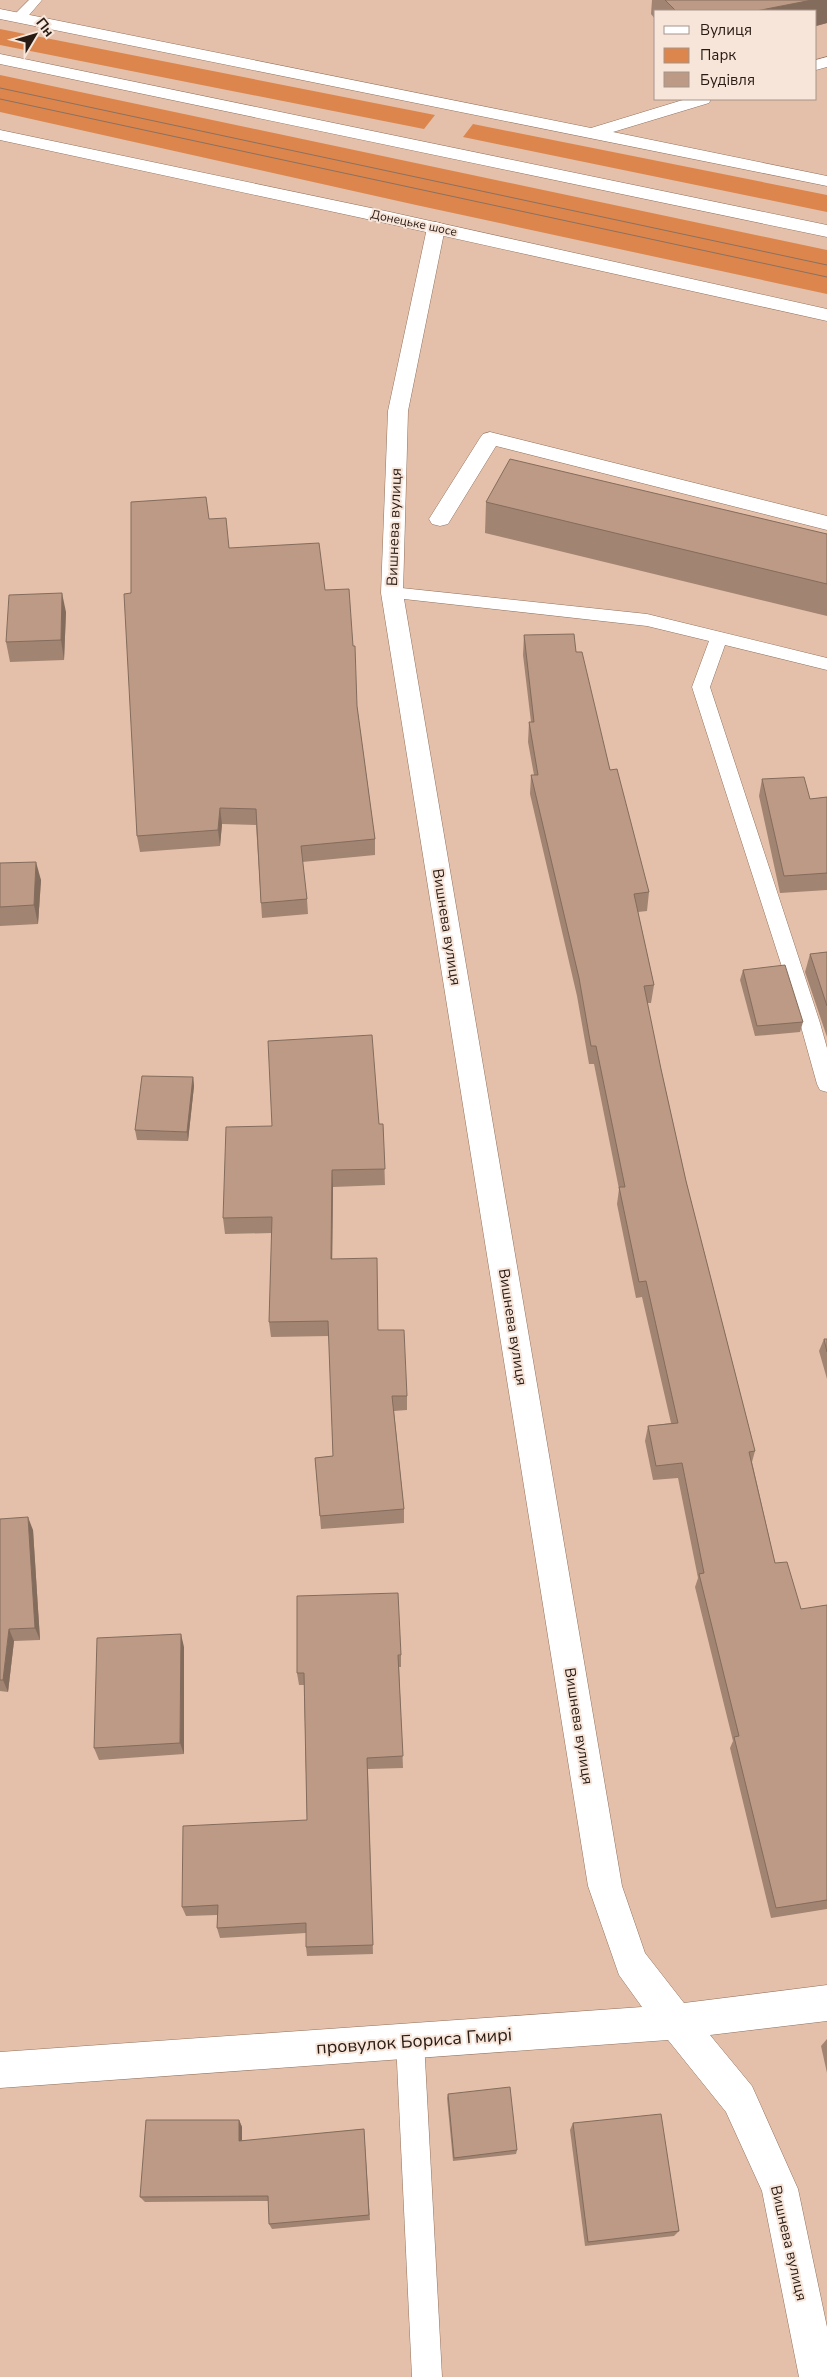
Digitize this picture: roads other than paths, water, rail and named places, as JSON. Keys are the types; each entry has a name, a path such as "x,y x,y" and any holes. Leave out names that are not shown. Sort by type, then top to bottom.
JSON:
{"main road":[{"path":"0,14 827,181"},
{"path":"0,59 827,231"},
{"path":"595,133 700,100"},
{"name":"Донецьке шосе","path":"0,135 436,228 827,315"},
{"name":"Вишнева вулиця","path":"436,228 398,411 392,593 605,1886 631,1963 739,2099 780,2189 818,2377"},
{"path":"440,519 490,438 827,523"},
{"name":"провулок Бориса Гмирі","path":"0,2070 676,2022 827,2003"}],"lane":[{"path":"19,18 36,0"},
{"path":"392,593 647,620 827,664"},
{"path":"719,638 701,686 734,793 810,1023 827,1084"},
{"path":"410,2041 427,2377"}],"tram line":[{"path":"0,88 827,265"},
{"path":"0,99 827,277"}]}
